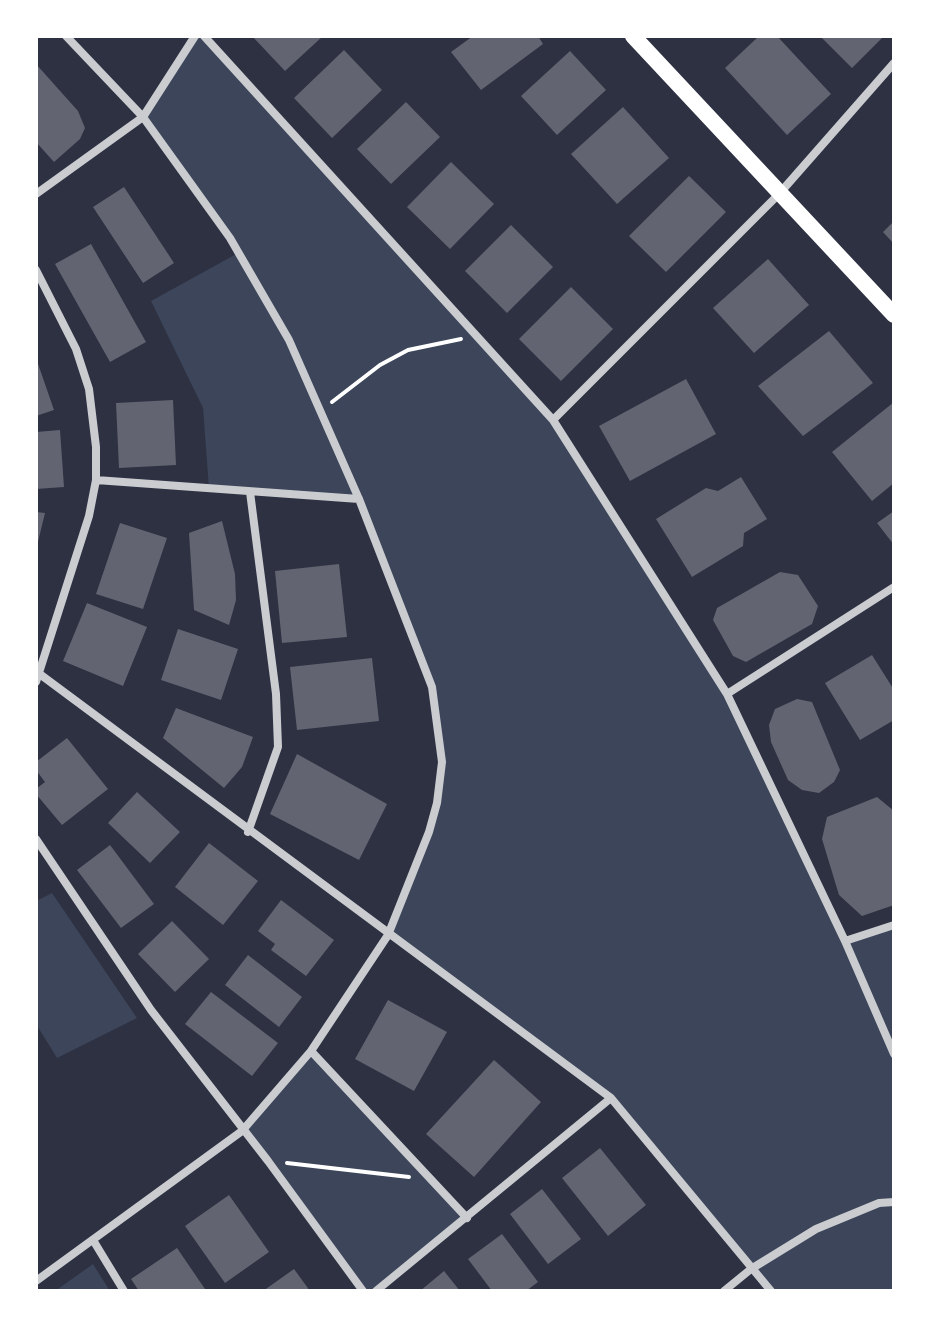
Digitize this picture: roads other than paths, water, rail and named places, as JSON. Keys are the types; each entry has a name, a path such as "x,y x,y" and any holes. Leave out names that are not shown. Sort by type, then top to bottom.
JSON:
{"main road":[{"path":"633,36 894,315"}],"street":[{"path":"36,1281 242,1131 311,1051 388,935 420,861 437,803 441,749 432,687 359,499 289,340 230,238 143,117 66,36"},
{"path":"36,194 143,117 195,36"},
{"path":"204,36 553,420 727,694 845,941 894,1054"},
{"path":"553,420 779,194 894,63"},
{"path":"36,270 58,307 89,389 96,447 96,480 89,516 38,678 611,1098 771,1291"},
{"path":"96,480 359,499"},
{"path":"248,832 278,747 276,694 250,492"},
{"path":"727,694 894,587"},
{"path":"36,839 151,1010 268,1161 363,1291"},
{"path":"845,941 894,925"},
{"path":"311,1051 467,1218"},
{"path":"376,1291 611,1098"},
{"path":"724,1291 751,1269 816,1229 879,1203 894,1202"},
{"path":"93,1240 124,1291"}]}
